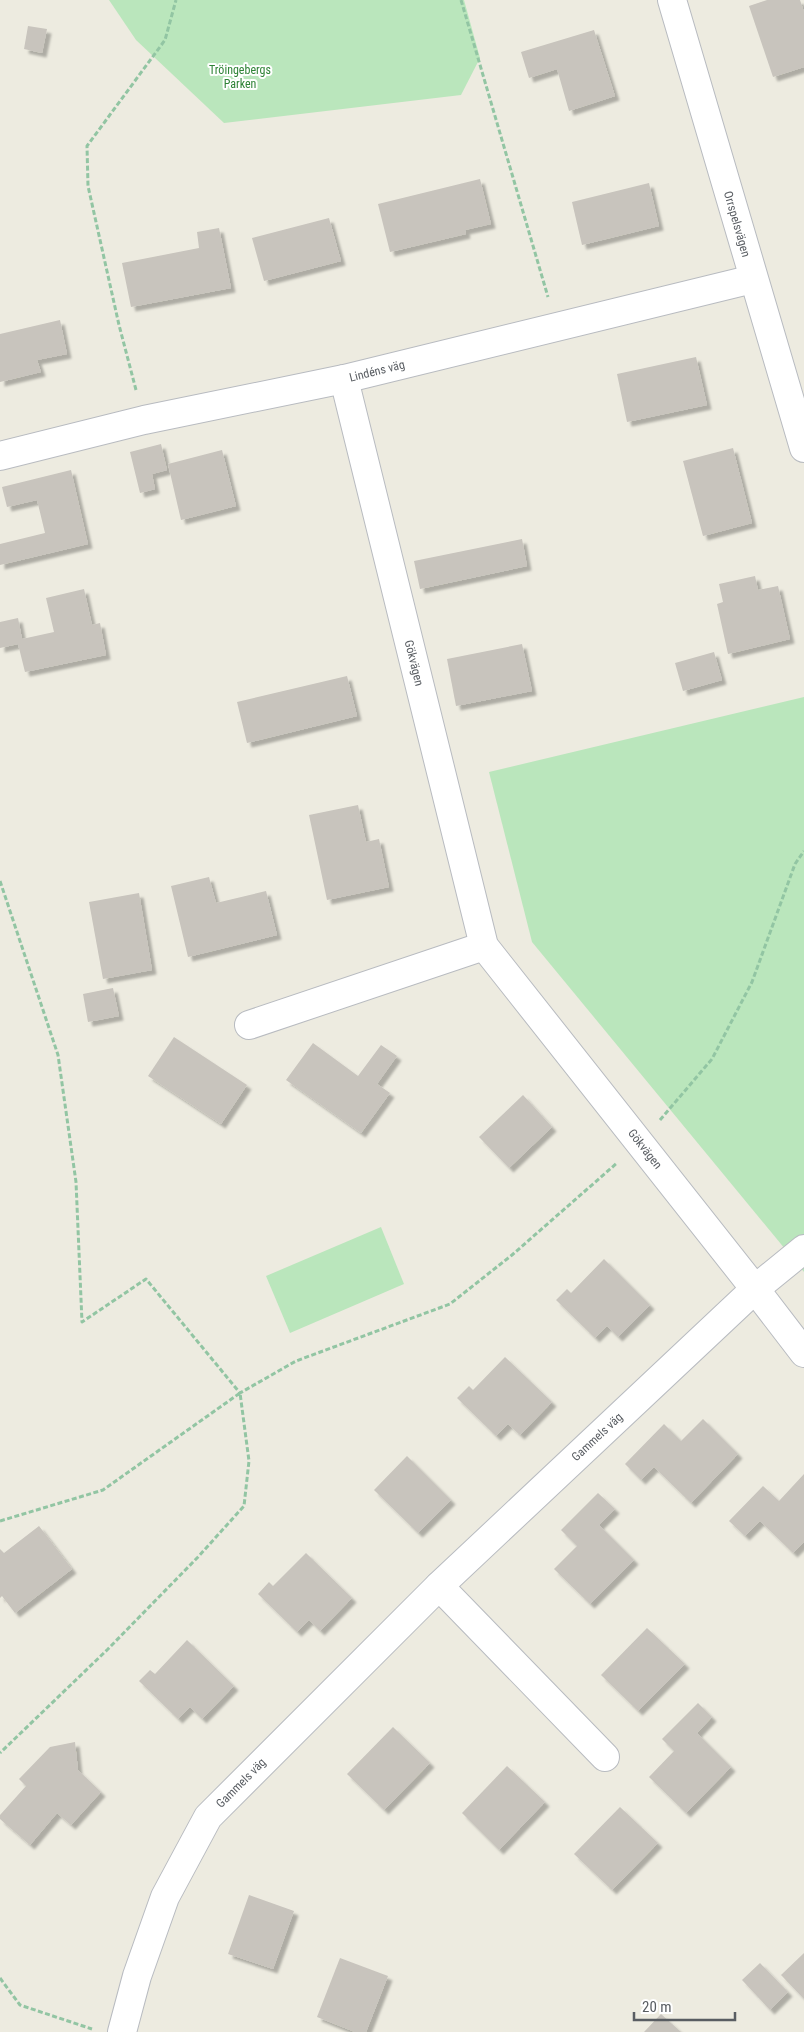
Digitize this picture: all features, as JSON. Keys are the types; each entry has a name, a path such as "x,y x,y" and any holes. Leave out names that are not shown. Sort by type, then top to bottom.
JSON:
{"street":[{"name":"Orrspelsvägen","path":"672,0 804,448"},
{"name":"Lindéns väg","path":"0,456 144,420 344,379 753,279"},
{"name":"Gökvägen","path":"344,379 484,946 755,1288 804,1353"},
{"path":"249,1025 484,946"},
{"name":"Gammels väg","path":"122,2032 137,1976 164,1897 208,1816 439,1586 755,1288 804,1249"},
{"path":"439,1586 605,1757"}],"path":[{"path":"144,420 119,325 88,186 87,146 165,40 176,0"},
{"path":"461,0 557,327"},
{"path":"0,1521 103,1490 240,1393 296,1361 450,1304 512,1255 640,1143 712,1059 752,982 795,864 804,852"},
{"path":"0,881 58,1055 76,1182 82,1322 146,1279 240,1393 249,1461 244,1506 198,1557 108,1649 0,1753"},
{"path":"0,1978 20,2005 99,2032"}],"green space":[{"name":"Tröingebergs Parken","path":"109,0 464,0 480,58 461,95 224,123 136,40"},
{"path":"804,697 804,1272 532,942 489,772"},
{"path":"381,1227 404,1284 290,1333 266,1276"}],"building":[{"path":"767,0 800,0 804,12 804,67 773,77 749,6"},
{"path":"28,26 47,29 42,53 24,49"},
{"path":"594,30 615,96 569,111 557,69 529,78 521,52"},
{"path":"480,179 491,224 465,230 466,234 390,252 378,204"},
{"path":"649,183 659,226 582,245 572,202"},
{"path":"329,218 341,261 264,281 252,238"},
{"path":"219,228 231,288 131,307 122,263 199,248 197,232"},
{"path":"60,320 67,354 37,360 41,372 0,382 0,334"},
{"path":"696,357 707,405 627,422 617,374"},
{"path":"161,444 167,470 152,474 155,489 140,493 130,452"},
{"path":"733,448 752,523 703,536 683,461"},
{"path":"222,450 236,506 181,520 168,464"},
{"path":"71,470 88,544 0,565 0,544 45,533 37,500 7,507 2,487"},
{"path":"522,539 527,566 420,589 414,561"},
{"path":"755,576 758,590 778,586 790,639 728,654 717,604 723,602 719,584"},
{"path":"84,589 92,625 100,623 106,655 25,672 18,644 0,648 0,622 18,618 22,639 54,632 46,598"},
{"path":"522,644 532,691 456,706 447,659"},
{"path":"714,652 722,680 683,691 675,663"},
{"path":"347,676 357,716 247,743 237,702"},
{"path":"358,805 366,842 379,839 389,887 327,900 309,815"},
{"path":"209,877 216,903 266,891 277,935 188,957 171,886"},
{"path":"139,893 152,970 103,979 89,902"},
{"path":"113,988 119,1016 88,1022 83,994"},
{"path":"174,1037 247,1085 221,1124 148,1076"},
{"path":"313,1043 358,1076 381,1045 397,1056 377,1084 390,1093 361,1133 286,1080"},
{"path":"523,1095 552,1127 509,1168 479,1137"},
{"path":"604,1259 650,1305 618,1337 607,1326 595,1338 556,1300 567,1289 571,1293"},
{"path":"505,1357 552,1402 520,1435 508,1424 496,1436 457,1398 469,1386 473,1390"},
{"path":"703,1419 738,1454 691,1503 654,1467 641,1480 625,1464 664,1424 681,1441"},
{"path":"407,1456 451,1500 418,1533 374,1490"},
{"path":"804,1474 804,1542 793,1553 760,1521 745,1536 729,1521 763,1486 779,1501"},
{"path":"598,1493 615,1509 599,1525 634,1560 590,1604 554,1569 577,1546 561,1530"},
{"path":"39,1526 72,1569 15,1613 2,1596 0,1598 0,1549 4,1553"},
{"path":"306,1553 352,1598 320,1631 309,1620 297,1632 258,1594 269,1582 273,1586"},
{"path":"647,1628 685,1664 638,1711 601,1675"},
{"path":"187,1640 234,1686 202,1719 190,1707 178,1719 139,1681 150,1670 155,1674"},
{"path":"698,1703 712,1717 697,1733 731,1767 686,1813 649,1777 674,1751 662,1739"},
{"path":"393,1727 430,1763 384,1810 347,1774"},
{"path":"75,1742 78,1770 101,1792 71,1825 57,1813 30,1845 0,1819 0,1815 26,1786 19,1779 50,1747"},
{"path":"507,1766 545,1802 499,1850 462,1813"},
{"path":"620,1807 658,1843 612,1890 574,1854"},
{"path":"249,1895 294,1911 273,1969 228,1954"},
{"path":"804,1953 804,1999 781,1975"},
{"path":"340,1958 388,1976 366,2032 355,2032 317,2017"},
{"path":"760,1963 788,1992 770,2010 742,1980"},
{"path":"661,2014 681,2032 644,2032"}]}
